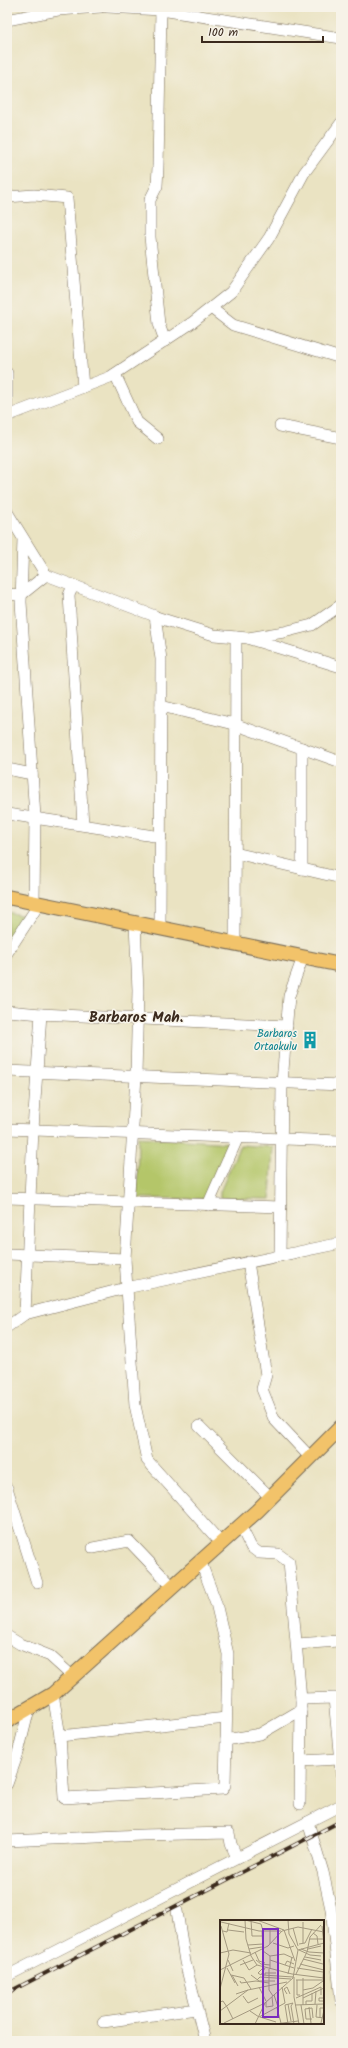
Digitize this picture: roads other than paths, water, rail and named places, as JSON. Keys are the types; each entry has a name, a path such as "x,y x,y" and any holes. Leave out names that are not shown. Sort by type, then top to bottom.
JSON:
{"main road":[{"path":"7,897 341,965"},
{"path":"7,1721 52,1694 200,1560 221,1543 341,1427"}],"street":[{"path":"7,20 28,10 58,10 102,7"},
{"path":"107,7 161,10 341,38"},
{"path":"161,10 158,167 157,186 150,200 150,237 159,324 165,341"},
{"path":"7,416 115,374 165,341 231,292 269,238 304,173 341,123"},
{"path":"7,197 34,195 67,198 83,387"},
{"path":"211,308 233,325 341,358"},
{"path":"7,373 7,410"},
{"path":"115,374 137,422 158,439"},
{"path":"280,426 341,438"},
{"path":"7,512 46,575 73,586 103,595 156,616 156,618 214,635 248,638 341,667"},
{"path":"7,954 37,903 35,817 21,595 23,539"},
{"path":"7,594 21,595 46,575"},
{"path":"73,586 69,595 83,825"},
{"path":"248,638 284,632 312,625 341,604"},
{"path":"156,618 161,659 160,929"},
{"path":"235,944 234,724 236,637"},
{"path":"161,706 234,724 341,762"},
{"path":"302,748 302,869"},
{"path":"7,769 32,774"},
{"path":"7,814 161,837"},
{"path":"235,853 341,878"},
{"path":"135,923 137,1019 136,1076 125,1259 135,1405 147,1460 221,1543"},
{"path":"280,1256 282,1083 289,996 303,957"},
{"path":"7,1011 287,1026"},
{"path":"25,1314 36,1072 41,1014"},
{"path":"7,1071 341,1085"},
{"path":"7,1129 341,1141"},
{"path":"208,1205 238,1137"},
{"path":"7,1198 31,1200 281,1207"},
{"path":"7,1327 25,1314 126,1288 341,1243"},
{"path":"7,1254 125,1259"},
{"path":"248,1262 266,1375 262,1389 274,1419 310,1457"},
{"path":"199,1426 270,1497"},
{"path":"7,1488 10,1511 37,1583"},
{"path":"240,1525 251,1547 259,1553 278,1554 289,1562 301,1699 300,1804"},
{"path":"93,1548 128,1541 172,1586"},
{"path":"52,1694 60,1736 64,1798 223,1789 225,1785 228,1654 216,1602 200,1560"},
{"path":"7,1636 20,1644 50,1656 72,1676"},
{"path":"297,1644 338,1641"},
{"path":"301,1699 337,1697 339,1759 341,1773"},
{"path":"7,1784 18,1753 29,1709"},
{"path":"226,1740 260,1734 301,1710"},
{"path":"60,1736 226,1718"},
{"path":"300,1761 339,1759"},
{"path":"7,1976 341,1805"},
{"path":"308,1822 323,1872 331,1909 341,2001"},
{"path":"7,1841 142,1834 229,1833 231,1844 237,1858"},
{"path":"177,1911 185,1962 204,2041"},
{"path":"103,2022 196,2009"}],"railway":[{"path":"7,1993 341,1821"}],"place":[{"name":"Barbaros Ortaokulu","path":"310,1040"}],"district":[{"name":"Barbaros Mah.","path":"136,1018"}]}
